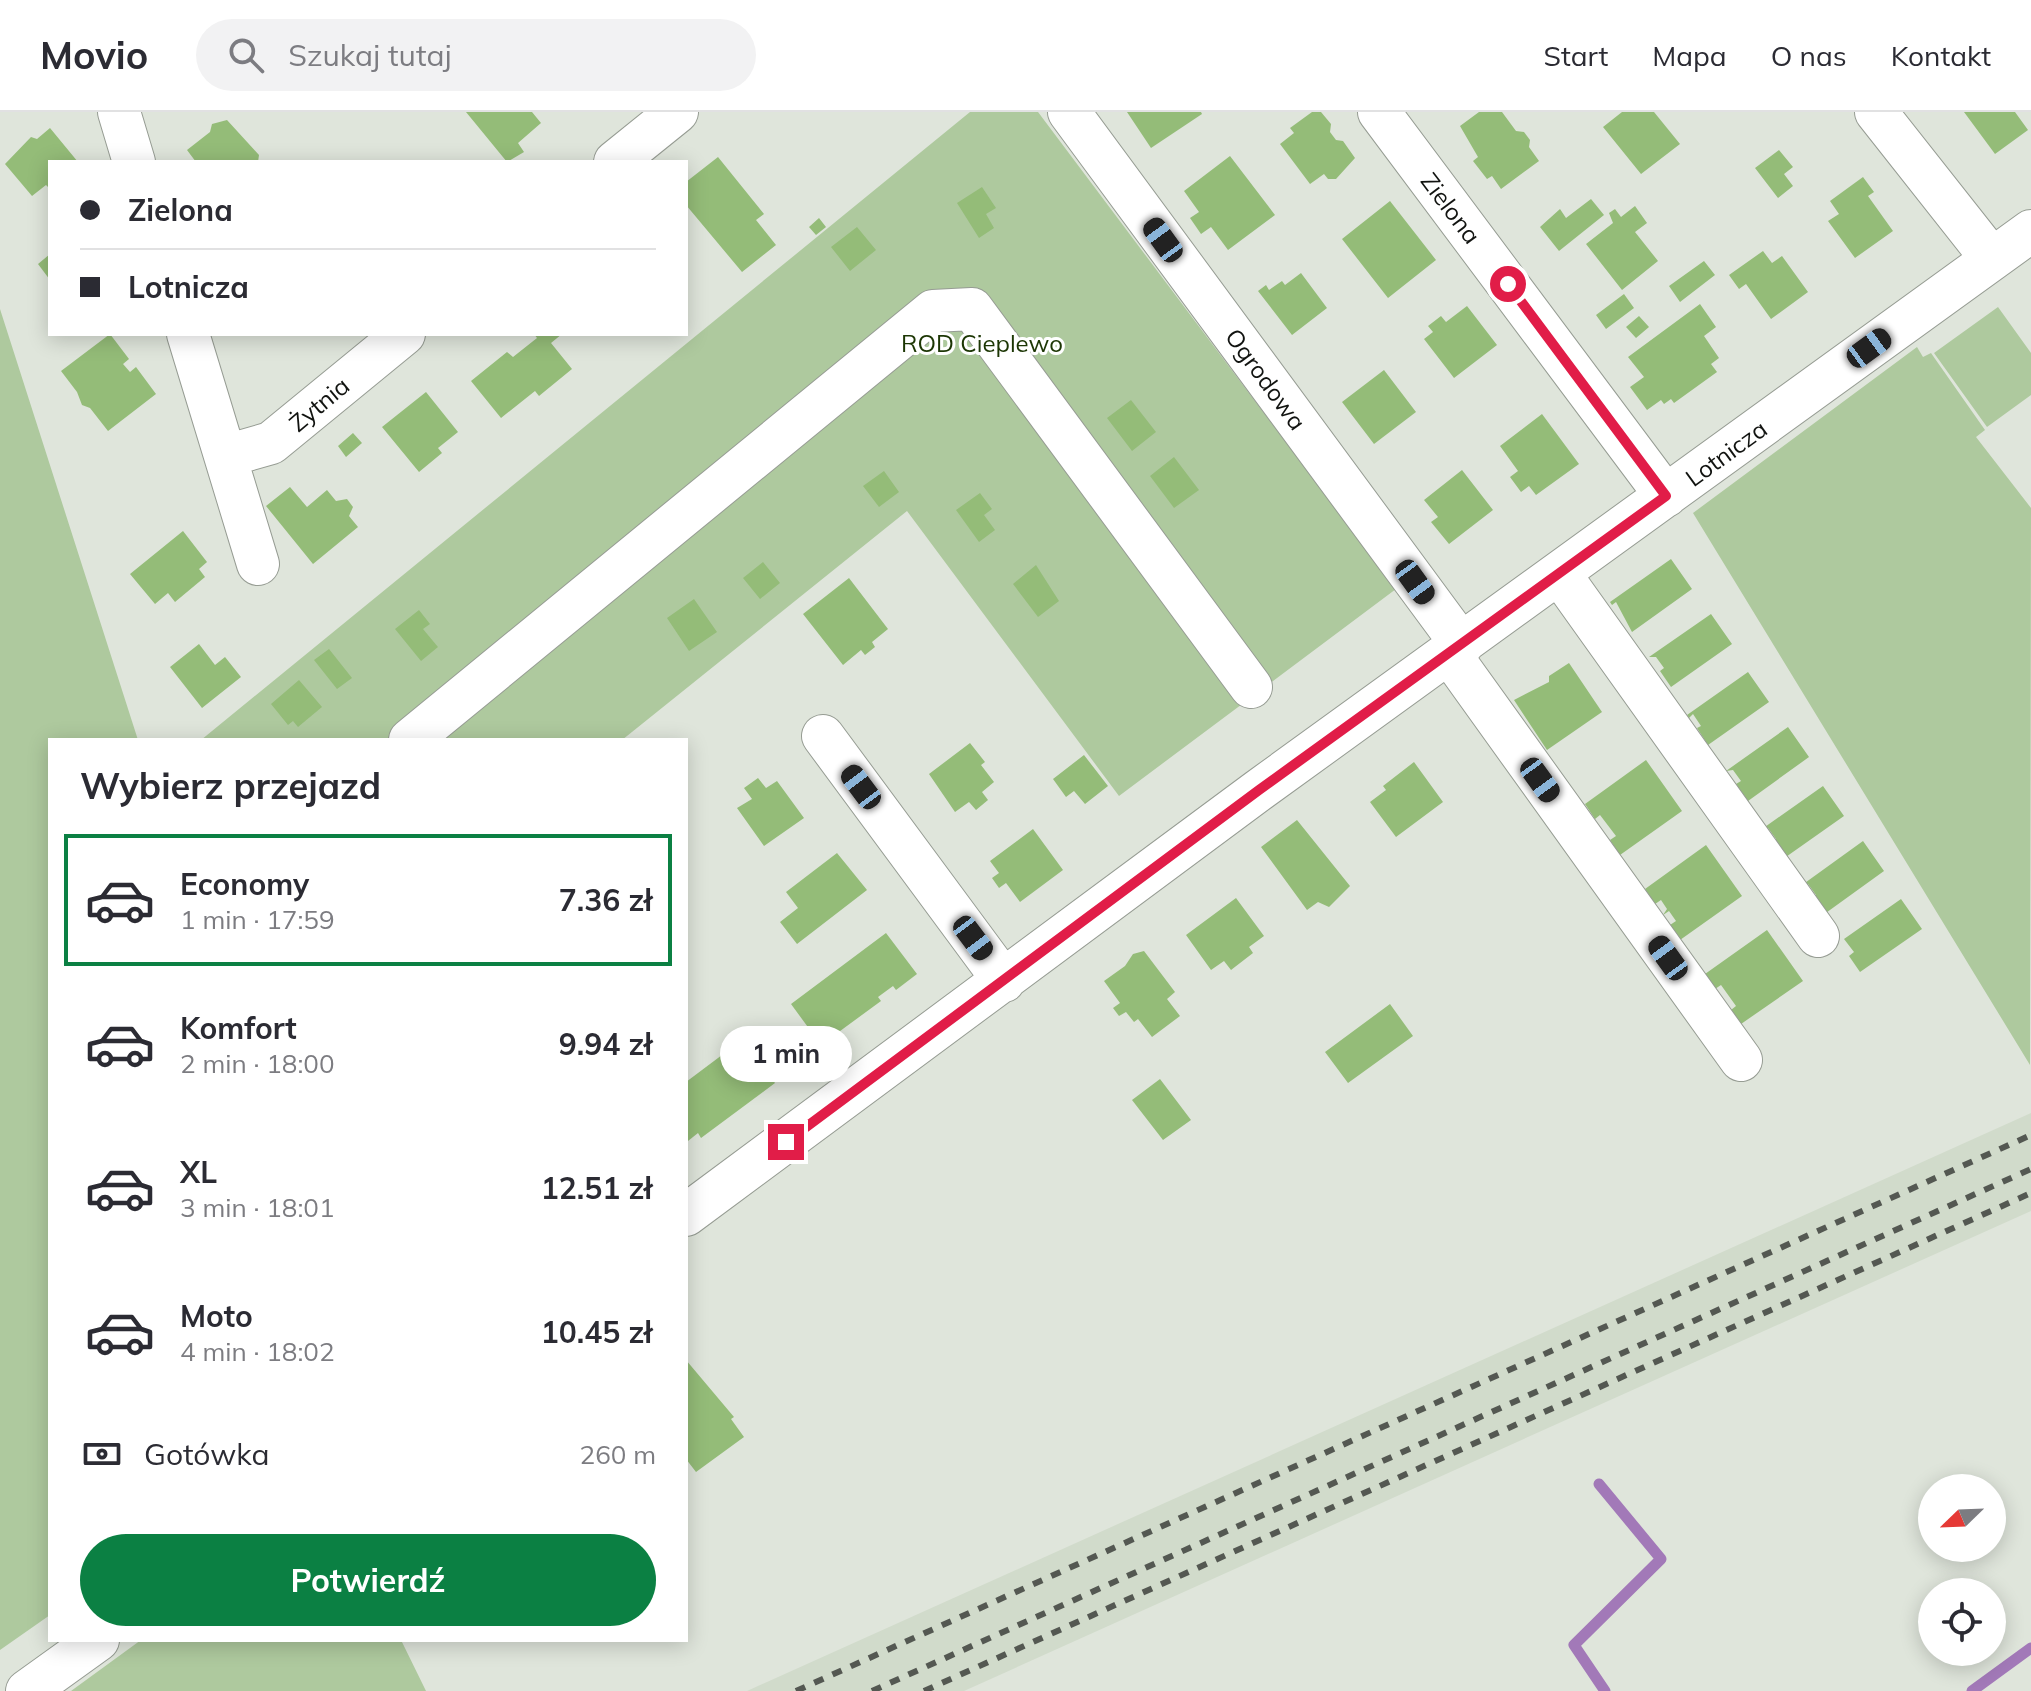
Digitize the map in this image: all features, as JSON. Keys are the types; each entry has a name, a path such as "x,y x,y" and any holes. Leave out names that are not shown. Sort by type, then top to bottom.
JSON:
{"street":[{"path":"119,112 133,160"},
{"path":"617,160 677,112"},
{"name":"Ogrodowa","path":"1069,112 1456,649 1741,1060"},
{"name":"Zielona","path":"1379,112 1666,496"},
{"path":"1876,112 1992,259"},
{"name":"Lotnicza","path":"688,1214 1559,573 2031,231"},
{"path":"412,738 933,311 972,309 1251,687"},
{"path":"189,336 258,564"},
{"name":"Żytnia","path":"226,456 271,443 402,336"},
{"path":"1559,573 1818,936"},
{"path":"823,736 1004,981"},
{"path":"27,1691 95,1642"}],"shaded area":[{"path":"2031,1113 2031,1211 964,1691 747,1691"}],"green space":[{"name":"ROD Cieplewo","path":"970,112 1038,112 1396,589 1119,796 907,511 624,738 203,738"},
{"path":"1998,307 2031,353 2031,395 1987,427 1934,353"},
{"path":"0,309 137,738 48,738 48,1616 0,1650"},
{"path":"1917,347 1923,357 1931,353 1985,430 1976,437 2031,508 2030,1065 1693,513"},
{"path":"138,1642 402,1642 426,1691 71,1691"}],"building":[{"path":"466,112 532,112 541,123 518,143 524,152 505,160"},
{"path":"1127,112 1201,112 1202,114 1151,148"},
{"path":"1312,112 1321,112 1331,124 1330,132 1336,140 1343,141 1355,158 1336,179 1328,179 1324,174 1310,184 1280,144 1294,133 1290,128"},
{"path":"1479,112 1502,112 1516,131 1524,132 1530,140 1529,147 1539,161 1501,189 1492,176 1487,179 1473,161 1478,157 1460,126"},
{"path":"1622,112 1654,112 1680,144 1641,174 1603,127"},
{"path":"1964,112 2015,112 2028,130 1995,154"},
{"path":"227,120 259,155 258,160 194,160 187,150 210,132 212,124"},
{"path":"50,128 76,160 48,160 48,187 46,185 32,196 5,164 31,137 37,139"},
{"path":"1779,150 1793,167 1784,174 1793,186 1778,198 1755,168"},
{"path":"1230,156 1275,215 1228,250 1211,227 1201,234 1190,218 1199,212 1184,191"},
{"path":"718,157 764,214 756,220 776,245 742,272 688,207 688,180"},
{"path":"1863,177 1874,192 1868,196 1893,231 1855,258 1828,221 1839,214 1830,201"},
{"path":"982,187 996,208 986,214 994,228 979,238 957,203"},
{"path":"1591,199 1604,215 1559,251 1540,227 1560,209 1566,218"},
{"path":"1390,201 1436,260 1388,298 1342,239"},
{"path":"1635,206 1647,223 1635,232 1658,261 1622,290 1586,244 1613,223 1609,213 1615,209 1621,217"},
{"path":"819,218 826,227 816,235 809,227"},
{"path":"857,227 876,250 850,271 831,247"},
{"path":"1763,251 1772,263 1782,256 1808,292 1771,319 1746,284 1739,289 1729,275"},
{"path":"48,256 48,277 38,264"},
{"path":"1704,261 1715,275 1680,302 1669,286"},
{"path":"1301,273 1327,308 1292,335 1258,291 1266,285 1269,290 1282,281 1285,285"},
{"path":"1624,294 1634,308 1606,329 1596,315"},
{"path":"1700,304 1716,327 1704,336 1719,358 1711,364 1717,372 1674,403 1671,399 1664,404 1661,400 1647,410 1630,387 1644,377 1628,357"},
{"path":"1467,306 1497,345 1454,378 1424,339 1433,332 1428,326 1441,316 1446,322"},
{"path":"1639,316 1649,327 1636,338 1626,327"},
{"path":"112,336 129,359 123,364 130,372 136,367 156,394 108,431 90,408 82,405 77,392 61,371"},
{"path":"536,336 560,336 551,343 572,369 539,396 535,391 501,418 471,381 507,352 513,357 537,338"},
{"path":"1384,370 1416,412 1374,444 1342,402"},
{"path":"426,392 458,432 438,448 442,453 419,472 382,427"},
{"path":"1131,400 1156,432 1132,451 1107,418"},
{"path":"1542,414 1579,464 1536,495 1529,486 1521,492 1510,477 1518,471 1500,446"},
{"path":"353,433 362,443 346,457 338,446"},
{"path":"1174,457 1199,490 1174,508 1150,476"},
{"path":"1462,470 1493,510 1449,544 1431,522 1438,517 1424,500"},
{"path":"884,471 899,492 879,507 863,486"},
{"path":"290,487 307,507 327,490 336,501 347,499 353,507 349,516 358,527 313,564 266,506"},
{"path":"980,493 992,509 984,515 995,530 979,542 956,510"},
{"path":"183,531 207,562 199,569 205,577 175,602 168,593 155,604 130,574"},
{"path":"1671,559 1692,589 1632,632 1616,602 1612,605 1610,602"},
{"path":"763,562 780,583 760,599 743,578"},
{"path":"1036,565 1059,601 1038,617 1013,584"},
{"path":"849,578 888,629 872,642 875,647 865,655 861,650 843,665 803,614"},
{"path":"694,599 717,632 689,651 667,618"},
{"path":"419,610 430,624 423,629 438,647 421,661 395,629"},
{"path":"1711,614 1732,644 1671,687 1660,671 1664,668 1656,657 1649,657"},
{"path":"199,644 215,665 225,657 241,677 202,708 170,667"},
{"path":"329,649 352,678 337,689 314,660"},
{"path":"1569,663 1602,712 1547,750 1514,700 1549,682 1549,676"},
{"path":"1748,672 1769,702 1708,745 1697,728 1701,726 1693,714 1689,718 1687,715"},
{"path":"299,680 322,707 298,727 293,721 288,725 271,704"},
{"path":"1788,727 1809,757 1748,801 1736,784 1741,781 1733,770 1726,771"},
{"path":"970,743 985,762 981,765 994,782 982,792 988,800 976,810 969,802 955,812 929,774"},
{"path":"1084,755 1108,786 1085,804 1074,791 1066,797 1053,779"},
{"path":"1646,760 1682,811 1620,855 1610,840 1616,836 1600,815 1595,819 1585,804"},
{"path":"1414,762 1443,802 1396,837 1370,802 1386,790 1383,786"},
{"path":"758,778 766,788 777,781 804,818 764,846 737,808 752,799 744,788"},
{"path":"1823,786 1844,816 1783,859 1772,842 1776,839 1768,828 1764,832 1762,829"},
{"path":"1297,820 1350,886 1329,907 1318,902 1307,910 1261,847"},
{"path":"1033,829 1063,870 1020,902 1006,883 999,888 992,878 999,873 990,861"},
{"path":"1863,841 1884,871 1823,915 1811,899 1816,895 1808,884 1802,885"},
{"path":"1706,845 1742,896 1680,940 1670,925 1676,921 1669,911 1663,915 1667,909 1661,900 1655,904 1645,889"},
{"path":"837,853 867,890 797,944 780,922 798,908 786,892"},
{"path":"1236,898 1264,936 1249,947 1253,953 1231,970 1224,961 1211,970 1186,935"},
{"path":"1901,899 1922,929 1860,972 1849,956 1854,952 1844,939"},
{"path":"1767,930 1803,981 1741,1024 1731,1010 1736,1006 1721,985 1715,989 1705,974"},
{"path":"886,933 917,974 896,990 893,986 878,997 881,1001 821,1045 791,1004"},
{"path":"1144,951 1175,992 1167,999 1180,1016 1152,1037 1138,1019 1134,1022 1126,1012 1119,1016 1113,1008 1120,1003 1104,981 1125,966 1133,954"},
{"path":"1390,1004 1413,1036 1348,1083 1325,1052"},
{"path":"756,1038 781,1072 772,1079 775,1083 701,1138 698,1133 688,1141 688,1080 742,1040 746,1045"},
{"path":"1160,1079 1191,1120 1163,1140 1132,1100"},
{"path":"688,1362 734,1417 731,1419 744,1437 696,1472 688,1462"}],"waterway":[{"path":"1599,1484 1661,1559 1574,1645 1605,1691"},
{"path":"1972,1691 2031,1648"}],"railway":[{"path":"796,1691 2031,1135"},
{"path":"872,1691 2031,1169"},
{"path":"924,1691 2031,1193"}],"route":[{"path":"786,1142 1259,790 1666,496 1508,284"}]}
